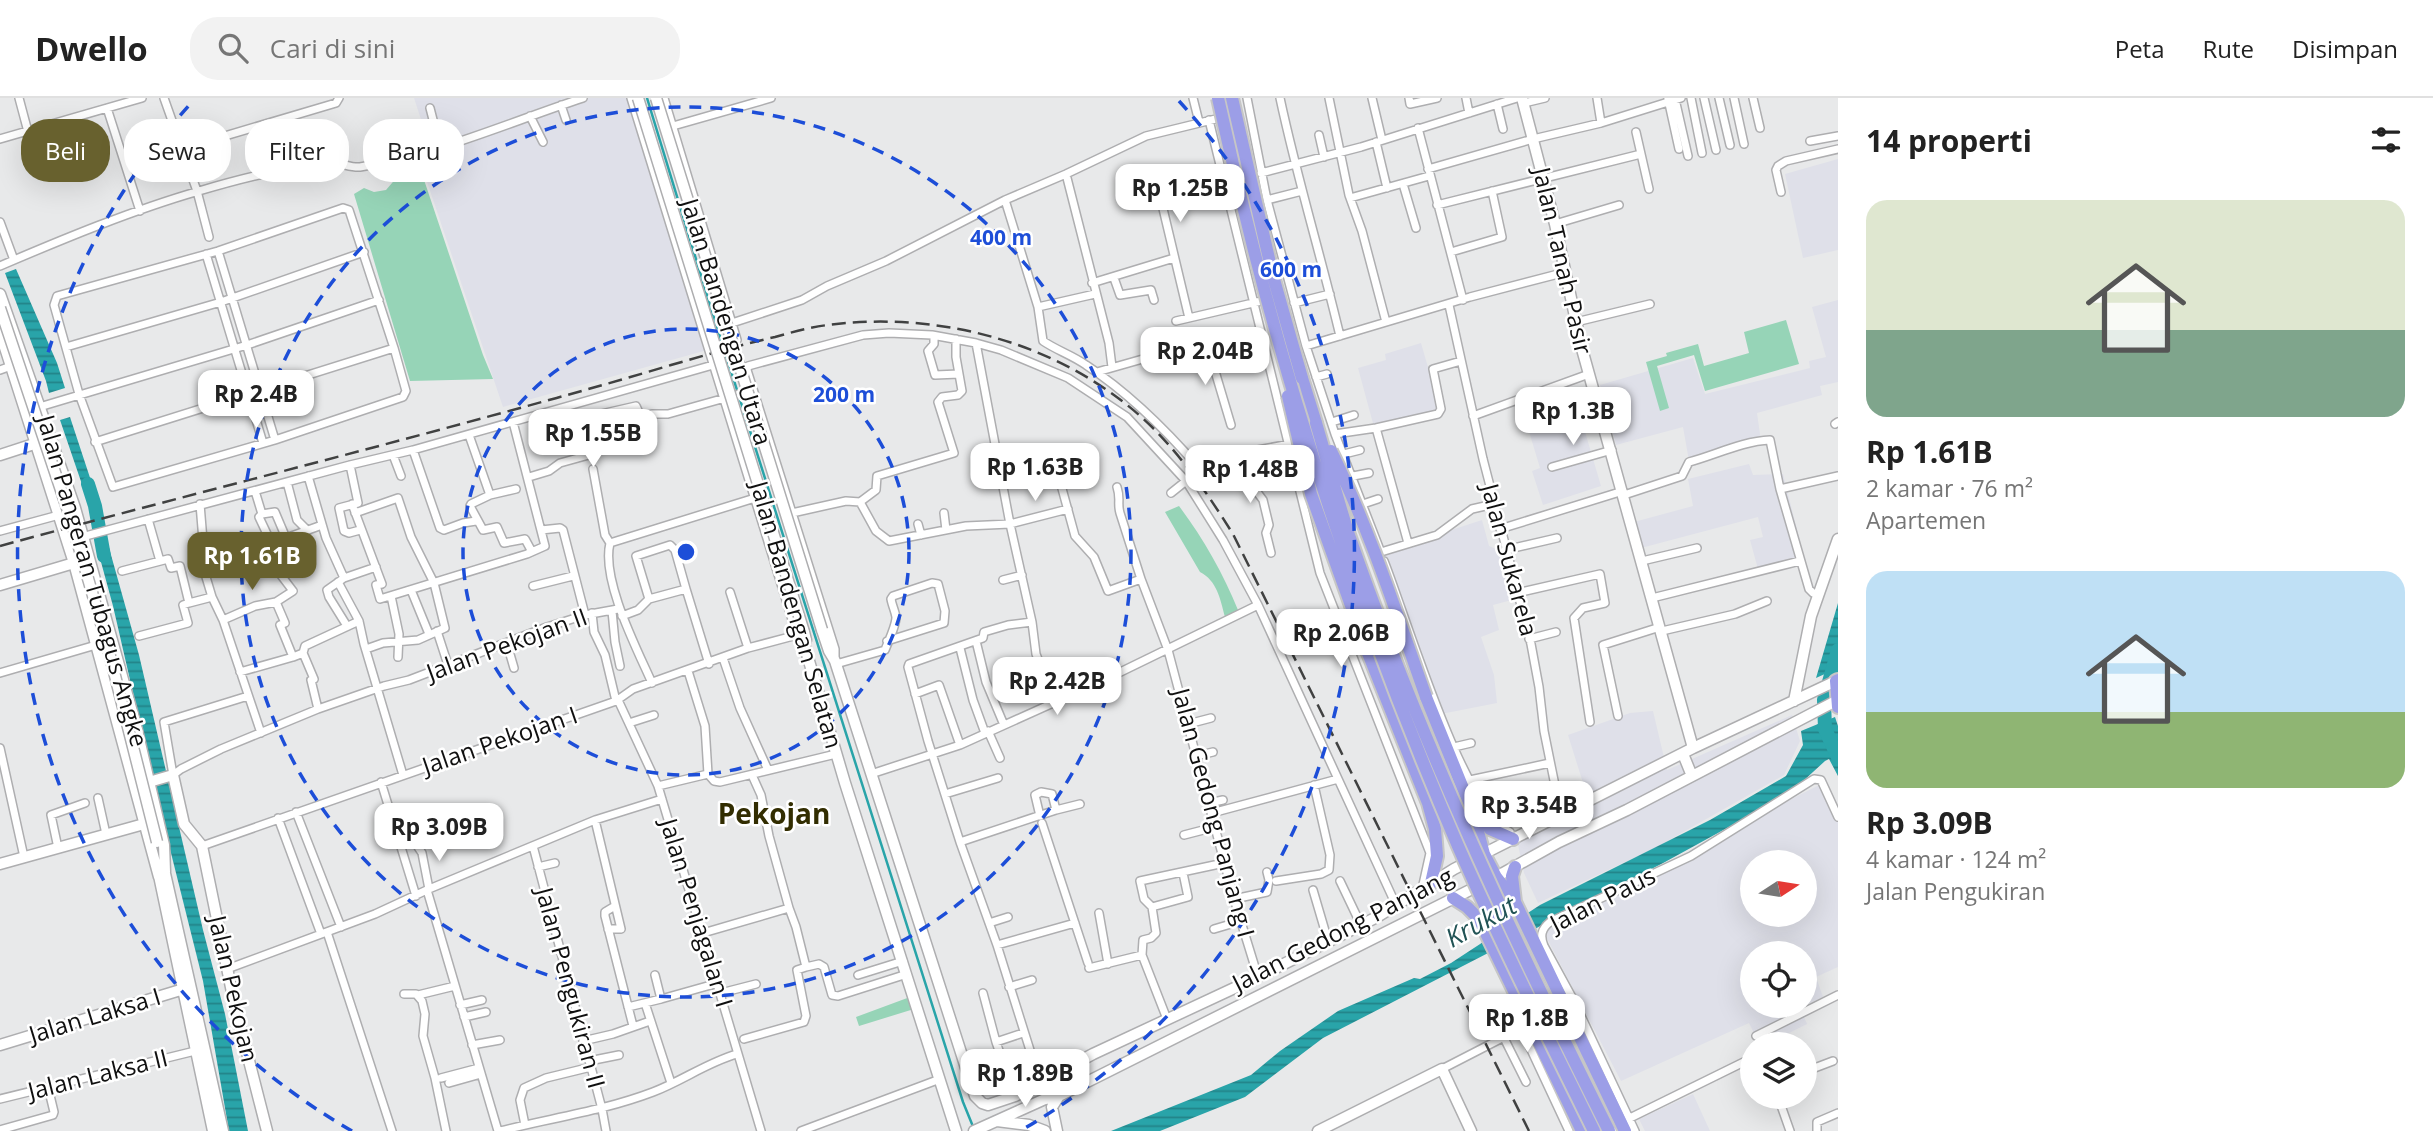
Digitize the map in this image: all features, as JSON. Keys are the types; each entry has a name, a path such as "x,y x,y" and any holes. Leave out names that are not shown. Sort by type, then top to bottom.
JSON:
{"highway":[{"path":"1218,98 1255,258 1282,355 1341,542 1416,744 1458,846 1594,1131"},
{"path":"1232,98 1273,276 1354,547 1450,793 1503,914 1609,1131"},
{"path":"1282,355 1289,404 1314,503 1352,610 1421,786 1462,865 1480,921"},
{"path":"1316,423 1343,477 1426,697 1468,786 1490,829 1516,838"},
{"path":"1835,682 1835,704"},
{"path":"1468,786 1484,854 1496,877 1516,904 1628,1125"},
{"path":"1426,886 1437,856 1435,829 1428,803"},
{"path":"1515,867 1512,876 1516,904"},
{"path":"1453,898 1467,907 1480,921 1583,1131"}],"main road":[{"name":"Jalan Bandengan Selatan","path":"638,98 800,633 806,640 804,644 836,754 956,1131"},
{"name":"Jalan Bandengan Utara","path":"656,98 822,630 836,663 975,1096 982,1103"},
{"name":"Jalan Tanah Pasir","path":"1521,100 1544,178 1589,374 1661,629 1692,776"},
{"name":"Jalan Pangeran Tubagus Angke","path":"0,294 43,406 85,539 150,782 164,845 162,873"},
{"name":"Jalan Pangeran Tubagus Angke","path":"0,309 71,520 107,644 223,1131"},
{"name":"Jalan Pangeran Tubagus Angke","path":"0,332 3,349 37,443 74,563 144,824 162,873"},
{"path":"0,455 37,443"},
{"path":"59,515 67,515 75,508"},
{"path":"68,546 76,546 85,539"},
{"path":"1796,724 1795,701 1811,616 1838,540"},
{"path":"0,585 74,563"},
{"name":"Jalan Gedong Panjang","path":"982,1103 988,1105 1014,1096 1167,1019 1258,977 1361,925 1462,865 1688,751 1835,682"},
{"name":"Jalan Gedong Panjang","path":"977,1129 1045,1099 1059,1096 1835,704"},
{"path":"150,782 172,775 184,824 202,846"},
{"path":"0,864 144,824"},
{"name":"Jalan Pekojan","path":"202,846 227,969 267,1131"},
{"path":"1258,977 1265,993"},
{"name":"Jalan Pangeran Tubagus Angke","path":"187,988 195,1051 213,1131"},
{"name":"Jalan Laksa I","path":"0,1045 187,988"},
{"path":"1318,1131 1443,1069 1471,1131"},
{"path":"1057,1131 1052,1107 1059,1096"},
{"path":"996,1121 1029,1125 1045,1131"}],"street":[{"path":"19,98 24,119"},
{"path":"69,119 142,98"},
{"path":"164,98 171,119"},
{"path":"231,134 335,103 339,98"},
{"path":"464,139 583,98"},
{"path":"631,98 755,498 800,633"},
{"name":"Jalan Bandengan Utara","path":"664,98 737,340"},
{"path":"673,126 771,98"},
{"path":"1193,98 1199,122"},
{"path":"1247,98 1267,200 1306,346 1434,701 1468,786 1550,763"},
{"path":"1280,98 1294,165 1340,335"},
{"path":"1329,98 1350,198 1387,322"},
{"path":"1372,98 1387,188"},
{"path":"1409,98 1410,104 1437,98"},
{"path":"1466,98 1469,113"},
{"path":"1261,173 1379,141 1497,104 1545,98"},
{"path":"1597,98 1601,123"},
{"path":"1691,98 1702,153"},
{"path":"1704,98 1716,150"},
{"path":"1719,98 1730,145"},
{"path":"1734,98 1744,144"},
{"path":"1753,98 1760,128"},
{"path":"1350,198 1403,184 1429,172 1533,139 1601,123 1673,99"},
{"path":"1673,99 1679,149"},
{"path":"1673,99 1688,156"},
{"path":"1497,104 1503,129"},
{"path":"561,106 566,120"},
{"path":"430,107 433,119"},
{"path":"107,108 140,211"},
{"path":"732,323 802,300 827,286 886,261 1005,200 1146,136 1249,111"},
{"path":"530,116 543,142"},
{"path":"1209,120 1252,304 1325,589 1430,853 1426,886"},
{"path":"1418,128 1462,300"},
{"path":"1636,132 1649,189"},
{"path":"0,139 21,133"},
{"path":"1319,135 1324,157"},
{"path":"1810,141 1838,136"},
{"path":"1781,192 1776,170 1778,166 1786,161 1838,149"},
{"path":"1437,205 1641,154"},
{"path":"0,266 197,191 322,164 363,166"},
{"path":"1066,174 1109,344 1112,367"},
{"path":"194,182 209,237"},
{"path":"1403,184 1416,228"},
{"path":"1267,200 1302,191"},
{"path":"1451,252 1502,237 1492,191"},
{"path":"1160,196 1189,318"},
{"path":"1005,200 1038,307 1042,341 1097,372 1173,439 1199,468 1245,452 1289,444 1334,429 1354,415"},
{"path":"1555,224 1619,205"},
{"path":"347,208 364,252 406,391 403,397 263,443 113,487 79,394 54,305 60,295 218,251 347,208"},
{"path":"0,222 13,260"},
{"path":"218,251 275,439"},
{"path":"66,347 221,302 364,252"},
{"path":"206,254 263,443"},
{"path":"1092,284 1174,258"},
{"path":"1306,346 1566,272"},
{"path":"1114,278 1120,295 1151,290 1154,300"},
{"path":"1176,321 1292,293"},
{"path":"1294,303 1330,294"},
{"path":"1038,307 1095,295"},
{"path":"26,411 247,345 379,300"},
{"path":"1576,322 1650,304"},
{"name":"Jalan Sukarela","path":"1449,305 1505,550 1529,639 1550,763 1562,815"},
{"path":"700,321 728,312"},
{"path":"887,640 944,623 945,611 938,584 932,583 893,596 891,599 896,620 887,640 885,650 836,663 835,649 747,370 751,365 863,335 889,333 934,336 976,343 1068,378 1127,417 1186,481 1223,540 1258,605 1396,905"},
{"path":"934,336 934,344 928,351 935,375 959,374"},
{"path":"792,513 846,500 860,502 876,490 877,476 953,454 938,402 942,397 958,395 962,391 956,339"},
{"path":"1097,372 1206,341 1231,425"},
{"path":"976,343 1010,524 1032,622 1036,654 1055,703"},
{"path":"95,442 394,348"},
{"path":"1334,429 1376,428 1438,414 1441,409 1433,369 1461,361"},
{"path":"85,539 201,504 414,450 713,365"},
{"path":"0,370 11,366"},
{"path":"1316,377 1327,374"},
{"path":"1473,416 1589,374"},
{"path":"528,477 549,471 560,463 596,453 588,417 636,406 641,417 668,414 752,390"},
{"path":"349,465 355,513 382,584 376,585 380,598 391,596 527,554 546,545 513,422"},
{"path":"1376,428 1408,544"},
{"path":"469,435 490,495"},
{"path":"1500,529 1682,476 1689,462 1746,443 1770,440 1800,561 1809,589 1818,594"},
{"path":"414,450 440,528 452,529 463,523 476,521"},
{"path":"1344,454 1360,450"},
{"path":"1552,467 1612,450"},
{"path":"1245,452 1257,492 1263,500 1269,525 1266,533 1271,553"},
{"path":"393,455 401,476"},
{"path":"1000,468 1055,463 1075,536 1094,557 1108,591 1141,579"},
{"name":"Jalan Pekojan II","path":"172,775 180,769 318,709 409,680 588,614 618,612 608,557 610,546 605,535 593,469"},
{"path":"1353,476 1369,473"},
{"path":"308,476 321,525 359,621 403,775"},
{"path":"1780,489 1838,477"},
{"path":"1171,493 1186,481"},
{"path":"287,482 296,520 306,530"},
{"name":"Jalan Gedong Panjang I","path":"1117,487 1121,498 1120,513 1168,650 1224,863 1258,977"},
{"path":"516,489 490,495 470,505 476,521 484,531 497,527 505,543 525,539 531,551"},
{"path":"223,620 255,606 276,602 293,591 274,566 262,538 267,534 259,517 262,514 255,491"},
{"path":"355,513 398,498 411,537 434,583 445,628 418,640 397,641 366,649"},
{"path":"610,546 755,498"},
{"path":"1363,504 1378,499"},
{"path":"860,502 876,531 889,541 984,524 1010,524 1068,509"},
{"path":"201,504 202,545 212,597 223,620 261,733"},
{"path":"355,504 339,508 344,531 349,533 360,530"},
{"path":"1381,552 1437,535 1472,509 1494,504"},
{"path":"262,514 275,512 285,537 321,525"},
{"path":"944,513 946,530"},
{"path":"0,531 59,515"},
{"path":"148,519 160,561"},
{"path":"918,524 921,535"},
{"name":"Jalan Penjagalan I","path":"541,530 563,530 573,576 605,655 617,701 658,786 721,993 739,1040 737,1054 761,1131"},
{"path":"1505,550 1557,538"},
{"path":"649,599 636,556 670,545 675,550 709,664"},
{"path":"1642,561 1697,548"},
{"path":"122,571 168,559 170,568 180,566 189,603"},
{"path":"1652,598 1800,561"},
{"path":"347,626 327,590 341,580 376,566"},
{"path":"1517,593 1600,574 1605,603 1583,608 1573,618 1590,722"},
{"path":"1003,580 1022,575"},
{"path":"533,586 573,576"},
{"path":"618,612 638,610 649,599 686,589"},
{"path":"411,590 448,665"},
{"path":"730,592 748,648"},
{"path":"391,596 399,634 398,657"},
{"path":"139,636 188,623 183,605 212,597"},
{"path":"1618,716 1603,645 1661,629 1735,614 1767,601"},
{"path":"276,602 285,623 280,625 293,657"},
{"path":"871,774 960,745 1168,650 1258,605"},
{"path":"618,612 615,642 621,666"},
{"path":"618,612 652,683"},
{"path":"318,709 312,681 314,679 303,653 305,646 359,621"},
{"path":"1032,622 984,632 983,638 909,664 908,667 960,842 997,945 1040,1082"},
{"path":"1529,639 1556,632"},
{"name":"Jalan Pekojan I","path":"202,846 617,701 633,690 748,648 800,633"},
{"path":"976,640 986,682 1004,725"},
{"path":"507,644 514,668"},
{"path":"0,673 96,645"},
{"path":"960,648 973,700 1000,758"},
{"path":"240,672 303,653"},
{"path":"723,658 740,708 768,770"},
{"path":"688,671 705,726 708,774 714,781 752,775 836,754"},
{"path":"915,694 939,685 960,745"},
{"path":"172,775 164,722 248,696"},
{"path":"629,723 654,715"},
{"path":"1188,724 1211,718"},
{"path":"1454,747 1471,743"},
{"path":"0,748 24,857"},
{"path":"1196,755 1213,752"},
{"path":"658,786 708,774"},
{"path":"752,775 761,795 769,836 806,967"},
{"path":"945,794 998,778"},
{"path":"1212,813 1338,779"},
{"name":"Jalan Paus","path":"1635,1131 1628,1125 1574,1001 1544,946 1544,927 1691,856 1814,779 1821,780 1825,786 1838,817"},
{"path":"382,782 415,895"},
{"path":"1276,881 1321,874 1329,870 1330,855 1314,785"},
{"path":"1056,810 1052,794 1041,792 1035,795 1088,966 1142,955"},
{"path":"98,798 106,834"},
{"path":"227,969 341,927 595,820 662,799"},
{"path":"1209,803 1223,800"},
{"path":"58,848 51,815 85,803"},
{"path":"960,842 1041,819 1056,810 1080,804"},
{"path":"296,812 341,927"},
{"path":"278,818 324,933 392,1131"},
{"path":"595,820 621,929 608,929"},
{"path":"1184,835 1215,827"},
{"name":"Jalan Pengukiran II","path":"533,846 606,1131"},
{"path":"418,847 422,853 428,890 454,986 499,1131 602,1109 656,1091 720,1059 737,1054"},
{"path":"538,867 555,863"},
{"path":"1167,1019 1142,955 1143,940 1156,933 1152,907 1144,899 1140,882 1224,863"},
{"path":"1234,899 1267,892 1267,872"},
{"path":"1152,907 1188,897 1183,873"},
{"path":"1340,881 1361,925"},
{"path":"1312,890 1328,941"},
{"path":"615,906 605,912 633,1026"},
{"path":"703,933 789,908"},
{"path":"1099,913 1108,964"},
{"path":"989,923 1008,917"},
{"path":"1214,929 1241,921"},
{"path":"997,945 1075,923"},
{"path":"858,975 903,961"},
{"path":"739,1040 804,1022 806,1016 797,970 819,964 824,967 831,992 835,996 907,974"},
{"path":"655,975 660,999"},
{"path":"1009,987 1032,980"},
{"path":"628,1007 718,983"},
{"path":"721,993 756,984"},
{"path":"404,994 418,995 454,986"},
{"path":"983,993 1014,1096"},
{"path":"418,995 425,1014 423,1036 446,1131"},
{"path":"1764,1032 1838,995"},
{"path":"460,1005 482,1000"},
{"path":"645,1003 671,1083"},
{"path":"464,1017 486,1013"},
{"path":"583,1041 650,1021"},
{"path":"1443,1069 1514,1032 1519,1033 1526,1040 1569,1131"},
{"path":"996,1042 1023,1033"},
{"path":"1504,1038 1526,1082"},
{"path":"472,1045 500,1040"},
{"name":"Jalan Laksa II","path":"0,1099 195,1051"},
{"path":"525,1125 520,1100 524,1088 546,1078 619,1055"},
{"path":"1817,1067 1833,1061"},
{"path":"1628,1125 1740,1064"},
{"path":"441,1078 480,1071"},
{"path":"449,1083 480,1071"},
{"path":"801,1131 940,1079"},
{"path":"0,1130 53,1115 48,1087"},
{"path":"1782,1109 1790,1131"},
{"path":"1817,1131 1818,1122 1838,1113"},
{"path":"35,1121 37,1131"}],"shaded area":[{"path":"414,98 630,98 711,349 503,407 427,182 464,182 464,119 421,119"},
{"path":"1838,159 1838,250 1803,258 1785,174"},
{"path":"1838,300 1838,382 1820,386 1822,395 1757,413 1761,441 1689,461 1683,427 1616,445 1600,385 1693,358 1705,394 1810,368 1809,361 1826,357 1812,307"},
{"path":"1421,343 1440,409 1374,427 1358,368 1386,360 1385,354"},
{"path":"1573,391 1601,486 1543,505 1532,471 1540,468 1522,408"},
{"path":"1749,464 1753,475 1783,474 1804,557 1758,569 1750,540 1763,537 1758,517 1641,548 1634,522 1693,506 1688,479"},
{"path":"1482,520 1489,546 1508,554 1519,598 1493,605 1499,630 1481,637 1494,675 1497,703 1441,714 1384,552"},
{"path":"1653,711 1667,770 1792,715 1800,741 1784,775 1655,848 1538,903 1524,873 1516,835 1589,802 1568,735 1630,713"},
{"path":"1823,783 1838,819 1838,967 1817,977 1817,941 1740,941 1740,1018 1804,1018 1807,1024 1791,1032 1754,1032 1749,1023 1621,1081 1541,927"},
{"path":"1817,980 1823,997 1817,1000"},
{"path":"1693,1094 1710,1131 1645,1131 1639,1119"}],"green space":[{"path":"393,182 425,182 493,379 410,381 354,194 364,188 374,192 386,190"},
{"path":"1786,320 1799,364 1705,391 1694,355 1657,366 1669,408 1660,411 1646,362 1698,344 1704,366 1749,353 1744,332"},
{"path":"1179,506 1212,556 1238,610 1225,617 1214,585 1200,572 1165,512"},
{"path":"910,997 914,1009 859,1026 856,1017"}],"water":[{"path":"16,269 57,363 65,388 49,393 5,273"},
{"path":"70,417 97,499 88,502 60,420"},
{"path":"106,537 139,655 225,1014 248,1131 229,1131 203,981 95,540"},
{"path":"1838,603 1838,668 1816,678"},
{"path":"1835,717 1838,726 1838,776 1829,759 1825,761 1789,794 1665,862 1323,1038 1245,1097 1160,1131 1111,1131 1251,1075 1280,1051 1338,1011 1414,978 1420,979 1451,963 1540,905 1710,820 1786,776 1803,745 1801,731"}],"waterway":[{"path":"647,98 710,305 963,1102 974,1129"},
{"path":"88,484 104,556"},
{"path":"1838,650 1824,700 1825,729 1838,757"}],"railway":[{"path":"0,546 815,327 871,322 915,323 959,329 1002,340 1043,355 1082,374 1119,398 1152,427 1196,478 1233,534 1529,1131"}],"district":[{"name":"Pekojan","path":"774,814"}],"water label":[{"name":"Krukut","path":"1481,922"}]}
